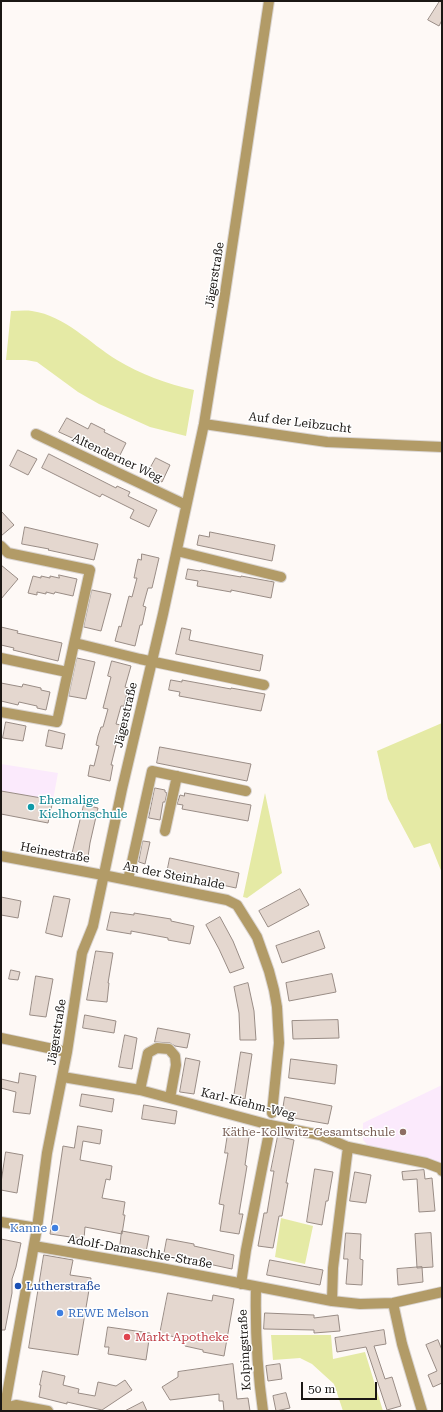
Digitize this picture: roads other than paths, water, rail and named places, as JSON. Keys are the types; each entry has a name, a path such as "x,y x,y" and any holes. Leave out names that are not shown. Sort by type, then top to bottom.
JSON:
{"street":[{"name":"Jägerstraße","path":"4,1408 34,1246 47,1153 68,1052 82,953 93,926 122,789 177,551 204,424 269,1"},
{"name":"Auf der Leibzucht","path":"204,424 327,442 442,447"},
{"name":"Altenderner Weg","path":"36,434 186,505"},
{"path":"1,546 8,553 90,570 57,722 1,712"},
{"path":"177,551 281,577"},
{"path":"75,643 152,661 264,684"},
{"path":"1,658 67,672"},
{"path":"128,880 152,771 246,791"},
{"path":"165,831 177,776"},
{"name":"Heinestraße","path":"1,856 103,875"},
{"name":"An der Steinhalde","path":"103,875 227,900 237,905 244,914 256,937 269,971 277,1007 279,1043 272,1113"},
{"path":"1,1038 68,1052"},
{"path":"140,1090 148,1053 157,1048 169,1049 175,1056 176,1065 170,1098"},
{"name":"Karl-Kiehm-Weg","path":"63,1078 140,1090 270,1125 320,1135 348,1147"},
{"path":"241,1284 246,1250 268,1138"},
{"path":"332,1301 332,1268 348,1147 426,1163 442,1169 442,1171"},
{"path":"1,1222 37,1228"},
{"name":"Adolf-Damaschke-Straße","path":"34,1246 332,1301 360,1304 393,1303 442,1292"},
{"name":"Kolpingstraße","path":"256,1287 255,1331 258,1375 263,1411"},
{"path":"393,1303 405,1354 422,1411"},
{"path":"4,1408 16,1405 48,1411"}],"place":[{"name":"Ehemalige Kielhornschule","path":"31,807"},
{"name":"Käthe-Kollwitz-Gesamtschule","path":"403,1132"},
{"name":"Kanne","path":"55,1228"},
{"name":"Lutherstraße","path":"18,1286"},
{"name":"REWE Melson","path":"60,1313"},
{"name":"Markt Apotheke","path":"127,1337"}]}
